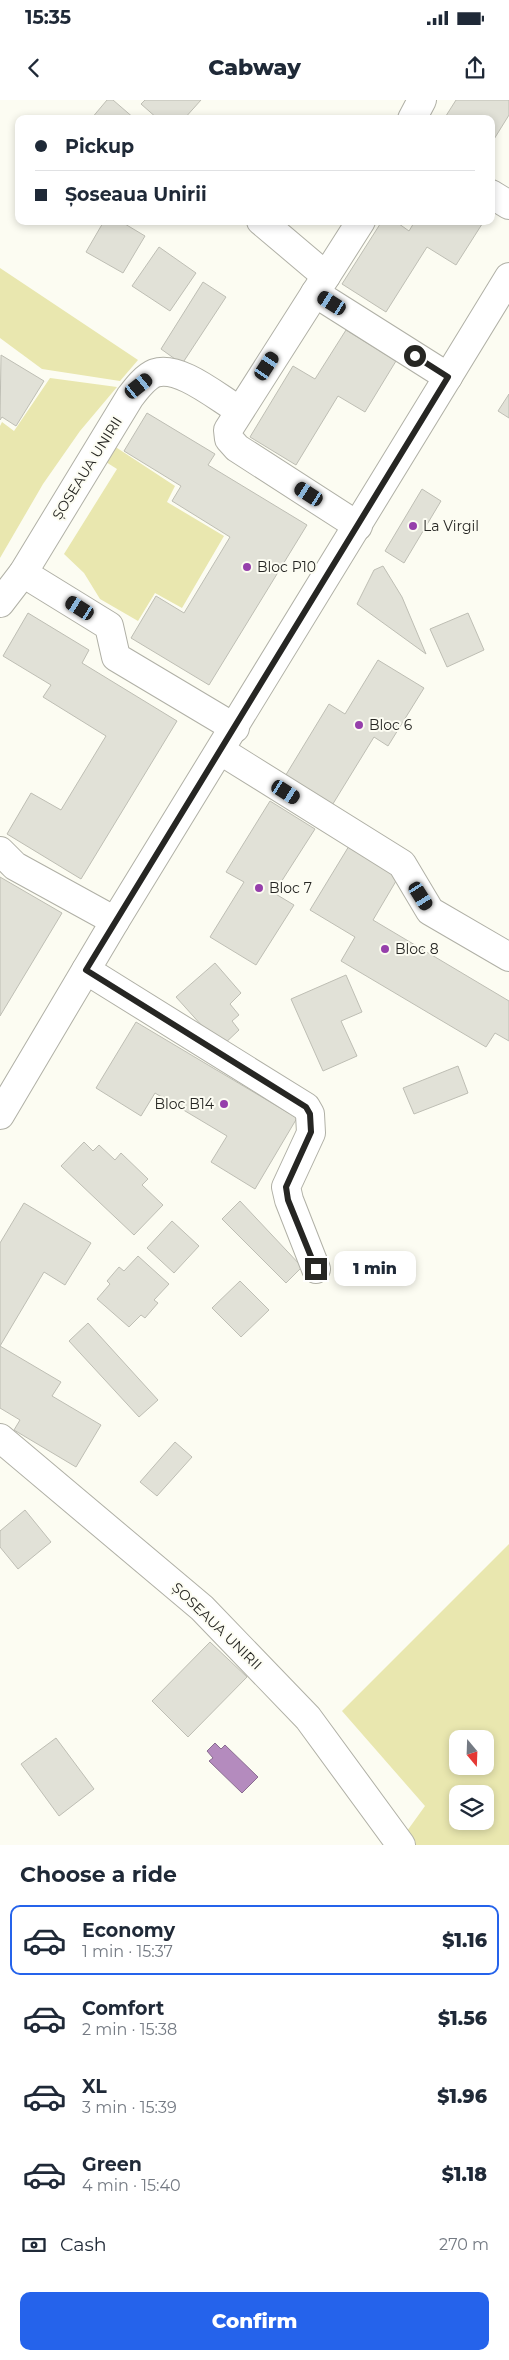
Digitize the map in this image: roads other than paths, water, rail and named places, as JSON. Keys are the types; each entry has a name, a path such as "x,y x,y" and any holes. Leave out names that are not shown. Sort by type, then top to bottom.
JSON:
{"street":[{"path":"414,115 422,100"},
{"path":"495,196 509,205"},
{"path":"265,225 321,285 448,377"},
{"path":"358,225 228,430 229,439 237,448 358,526"},
{"path":"0,1115 115,921 221,751 509,277"},
{"name":"ȘOSEAUA UNIRII","path":"0,603 22,572 130,398 139,386 154,373 169,372 190,379 239,410"},
{"path":"22,572 109,626 116,657 235,728"},
{"path":"221,751 402,864 430,911 509,958"},
{"path":"0,851 15,866 115,921"},
{"path":"86,970 306,1107 310,1114 311,1132 286,1187 288,1200 316,1269"},
{"name":"ȘOSEAUA UNIRII","path":"0,1438 202,1608 308,1718 401,1845"}],"place":[{"name":"La Virgil","path":"413,526"},
{"name":"Bloc P10","path":"247,567"},
{"name":"Bloc 6","path":"359,725"},
{"name":"Bloc 7","path":"259,888"},
{"name":"Bloc 8","path":"385,949"},
{"name":"Bloc B14","path":"224,1104"}]}
